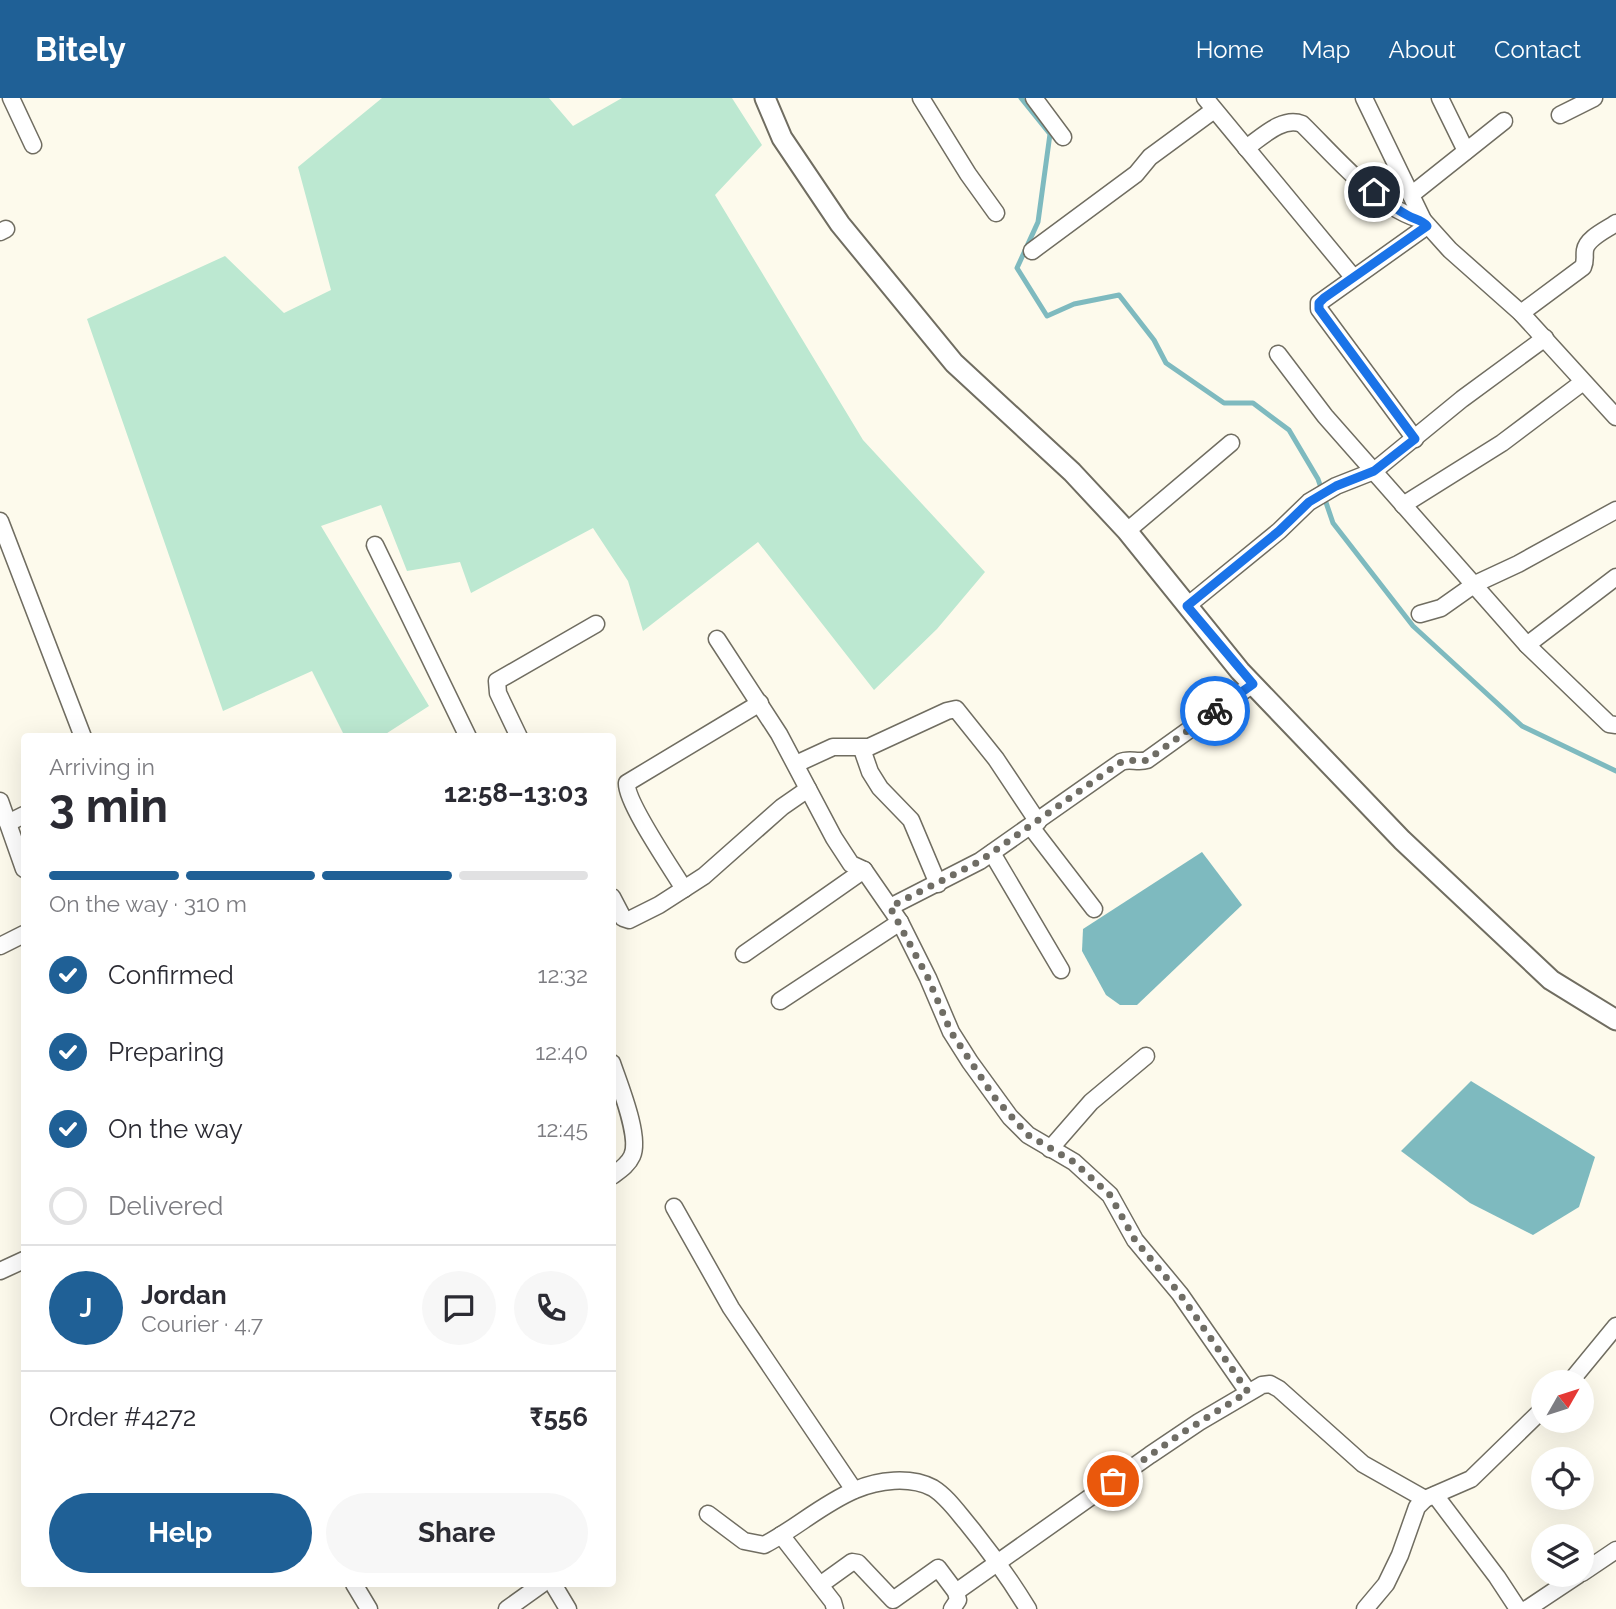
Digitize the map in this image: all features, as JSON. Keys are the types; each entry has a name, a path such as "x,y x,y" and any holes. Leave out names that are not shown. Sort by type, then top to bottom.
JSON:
{"street":[{"path":"11,98 33,145"},
{"path":"765,98 782,138 840,224 954,363 1072,472 1127,531 1253,684 1402,840 1551,980 1616,1020"},
{"path":"921,98 968,174 996,213"},
{"path":"1034,98 1063,136"},
{"path":"1364,98 1425,223 1450,250 1521,313 1616,417"},
{"path":"1440,98 1466,151"},
{"path":"1560,115 1594,98"},
{"path":"1032,251 1136,174 1150,157 1209,104 1353,276"},
{"path":"1246,148 1286,122 1295,121 1302,124 1354,177 1393,207 1425,223"},
{"path":"1411,195 1504,121"},
{"path":"1415,439 1319,309 1319,303 1425,223"},
{"path":"1521,313 1583,267 1586,262 1585,247 1589,241 1616,223"},
{"path":"1187,606 1279,531 1309,502 1336,486 1374,471 1462,399 1545,338"},
{"path":"1278,354 1325,416 1527,645 1609,724 1616,725"},
{"path":"1403,505 1502,443 1583,382"},
{"path":"1127,531 1231,443"},
{"path":"1420,614 1441,608 1475,584 1518,564 1616,510"},
{"path":"0,520 81,733"},
{"path":"375,545 466,733"},
{"path":"1527,645 1616,577"},
{"path":"517,733 498,693 497,681 596,624"},
{"path":"717,639 760,703 796,764 834,838 851,864 864,870 900,922 951,1032 970,1062 1010,1117 1028,1135 1074,1162 1110,1195 1135,1240 1180,1294 1248,1392"},
{"path":"890,907 992,853 1121,762 1147,760 1253,684"},
{"path":"684,889 650,833 626,783 760,703"},
{"path":"796,764 833,747 862,749 956,709 996,760 1035,825 1094,909"},
{"path":"862,749 870,772 880,788 911,821 937,884"},
{"path":"616,905 623,918 629,920 659,905 713,868 782,807 808,789"},
{"path":"0,801 21,860"},
{"path":"8,822 21,816"},
{"path":"992,853 1060,970"},
{"path":"744,954 864,870"},
{"path":"780,1001 900,922"},
{"path":"0,946 21,936"},
{"path":"1050,1149 1091,1102 1146,1056"},
{"path":"616,1077 634,1139 633,1153 625,1166 616,1173"},
{"path":"674,1207 731,1308 854,1490"},
{"path":"0,1271 21,1261"},
{"path":"1580,1370 1616,1326"},
{"path":"956,1592 1150,1455 1248,1392 1270,1384 1363,1464 1430,1497 1497,1577 1518,1609"},
{"path":"1365,1609 1386,1584 1401,1555 1417,1507 1430,1497 1471,1479 1531,1421"},
{"path":"708,1514 744,1541 764,1545 854,1490 876,1482 921,1483 934,1489 948,1501 999,1563 1028,1609"},
{"path":"781,1535 835,1609"},
{"path":"1594,1565 1616,1550"},
{"path":"820,1585 852,1562 858,1563 893,1600 938,1568 956,1592 958,1600 952,1609"},
{"path":"356,1587 369,1609"},
{"path":"507,1609 538,1587"},
{"path":"555,1587 568,1609"},
{"path":"1527,1609 1560,1587"}],"green space":[{"path":"382,98 549,98 573,126 622,98 732,98 762,145 715,195 863,440 985,572 937,629 874,690 758,542 643,631 628,581 593,528 471,593 460,562 407,571 381,505 321,526 429,706 387,733 343,733 312,671 223,711 87,319 225,256 284,313 331,290 298,167"}],"water":[{"path":"1202,852 1242,905 1137,1005 1120,1005 1106,995 1082,951 1083,929"},
{"path":"1471,1081 1595,1157 1579,1207 1533,1235 1470,1203 1401,1151"}],"waterway":[{"path":"1021,98 1050,134 1038,222 1017,268 1047,316 1074,304 1119,295 1154,340 1166,363 1224,403 1253,403 1289,430 1318,479 1333,523 1413,626 1522,726 1616,771"}],"way so far":[{"path":"1113,1481 1248,1392 1180,1294 1135,1240 1110,1195 1074,1162 1028,1135 995,1098 951,1032 928,978 890,907 980,861 1121,762 1147,760 1215,711"}],"route":[{"path":"1215,711 1253,684 1187,606 1279,531 1309,502 1336,486 1374,471 1415,439 1319,309 1319,303 1324,298 1427,226 1423,220 1411,218 1374,192"}]}
